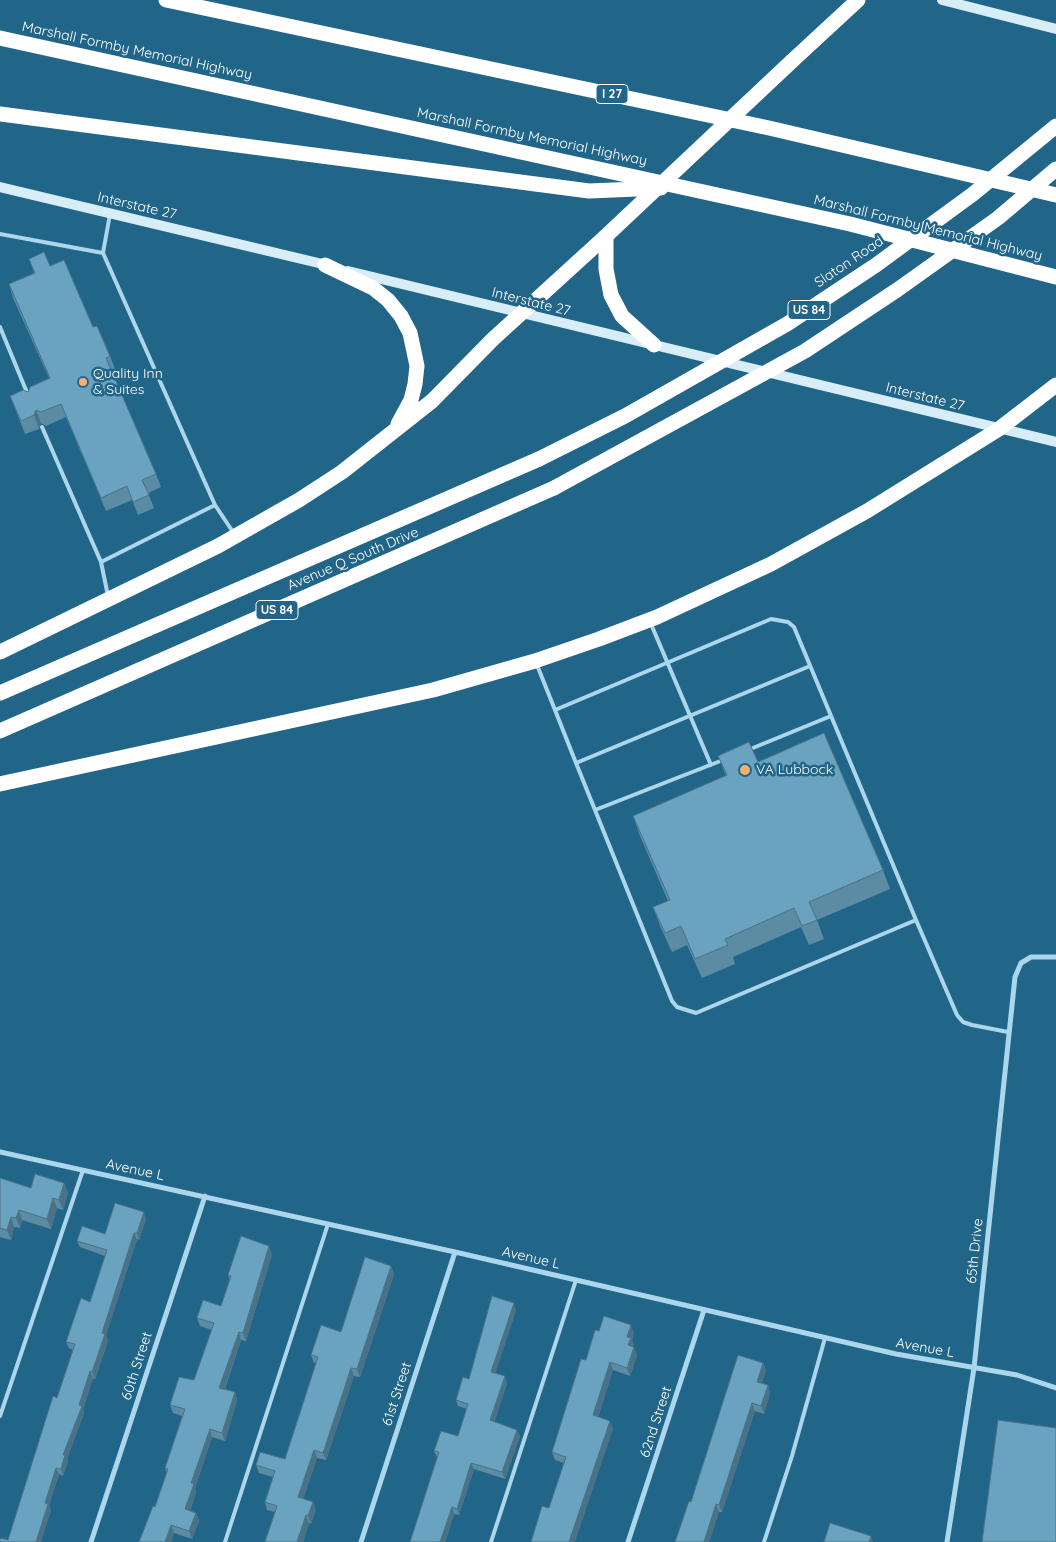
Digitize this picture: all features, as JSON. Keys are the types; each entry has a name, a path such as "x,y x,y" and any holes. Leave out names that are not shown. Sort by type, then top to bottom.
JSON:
{"highway":[{"name":"I 27","path":"166,0 750,124 1056,194"},
{"path":"0,652 236,536 299,500 342,472 432,401 521,314 858,0"},
{"name":"Marshall Formby Memorial Highway","path":"0,38 850,224 1056,277"},
{"path":"0,114 589,191 682,187"},
{"name":"Slaton Road","path":"539,459 625,416 787,324 876,265 973,194 1056,126"},
{"name":"Avenue Q South Drive","path":"0,731 554,488 806,350 897,290 990,223 1056,169"},
{"path":"606,236 606,269 611,296 622,316 654,345"},
{"path":"325,265 373,288 388,300 401,316 410,333 417,366 415,384 405,414 393,433"},
{"path":"0,784 433,690 535,661 649,620 771,564 867,511 999,429 1056,385"},
{"name":"Avenue Q South Drive","path":"0,693 539,459"}],"main road":[{"path":"942,0 1056,29"},
{"name":"Interstate 27","path":"0,187 1056,442"}],"street":[{"name":"65th Drive","path":"947,1542 974,1368 1014,977 1021,963 1031,957 1056,957"},
{"name":"Avenue L","path":"0,1152 455,1252 896,1354 1017,1375 1056,1388"},
{"name":"60th Street","path":"91,1542 205,1196"},
{"name":"61st Street","path":"361,1542 455,1252"},
{"name":"62nd Street","path":"628,1542 704,1310"}],"lane":[{"path":"110,214 103,253 215,505 236,536"},
{"path":"0,234 103,253"},
{"path":"0,327 31,402"},
{"path":"42,427 101,562 108,599"},
{"path":"101,562 215,505"},
{"path":"555,710 770,619 788,622 794,628 957,1015 963,1022 1008,1032"},
{"path":"649,620 711,765"},
{"path":"535,661 672,1001 686,1011 696,1013 916,920"},
{"path":"576,763 692,717 810,666"},
{"path":"739,754 831,716"},
{"path":"595,810 730,757"},
{"path":"0,1416 83,1170"},
{"path":"225,1542 328,1224"},
{"path":"491,1542 576,1280"},
{"path":"764,1542 792,1456 825,1338"}],"building":[{"name":"Quality Inn & Suites","path":"44,252 50,266 64,260 93,327 97,326 110,356 106,358 156,474 142,480 149,495 133,502 127,486 101,498 61,404 41,412 36,410 34,415 21,421 10,396 23,390 28,392 30,387 50,378 9,284 35,273 29,259"},
{"path":"824,733 883,870 809,902 817,920 802,926 794,908 725,939 728,945 695,959 681,926 665,933 653,907 670,900 633,816 727,775 718,756 749,742 758,762"},
{"path":"35,1174 64,1183 59,1200 53,1198 47,1219 19,1210 16,1218 11,1217 7,1230 0,1228 0,1178 31,1188"},
{"path":"115,1203 144,1212 137,1233 134,1233 102,1333 105,1334 79,1405 82,1406 63,1455 65,1455 61,1469 56,1468 45,1503 48,1504 36,1542 0,1542 0,1538 8,1540 53,1396 57,1398 75,1344 66,1342 81,1298 90,1302 107,1250 77,1241 82,1226 105,1234"},
{"path":"241,1236 269,1246 243,1333 239,1332 219,1388 235,1392 222,1433 210,1429 191,1483 194,1484 185,1509 196,1513 189,1531 171,1525 165,1542 139,1542 153,1506 155,1507 168,1469 165,1468 185,1409 170,1405 179,1377 194,1380 214,1323 197,1318 203,1300 221,1306 231,1276 228,1275"},
{"path":"365,1257 391,1266 357,1369 351,1368 323,1453 314,1450 298,1497 313,1502 308,1516 306,1515 297,1542 265,1542 277,1506 265,1502 275,1471 256,1465 260,1452 285,1459 318,1357 311,1355 321,1325 341,1332"},
{"path":"492,1296 514,1303 491,1372 505,1376 490,1420 517,1430 502,1472 471,1463 457,1509 452,1507 440,1542 410,1542 439,1452 434,1451 441,1431 458,1436 468,1404 456,1400 463,1377 469,1379"},
{"path":"604,1316 631,1325 627,1337 631,1338 628,1345 634,1347 627,1368 610,1362 593,1415 610,1421 569,1542 531,1542 542,1506 549,1508 566,1457 552,1452 581,1359 586,1360 595,1330 599,1331"},
{"path":"738,1355 763,1363 757,1382 768,1385 761,1406 752,1403 719,1505 716,1504 704,1542 675,1542 689,1501 691,1502"},
{"path":"998,1420 1056,1428 1056,1542 982,1542"},
{"path":"830,1523 871,1536 869,1542 824,1542"}],"place":[{"name":"Quality Inn & Suites","path":"83,382"},
{"name":"VA Lubbock","path":"745,770"}]}
